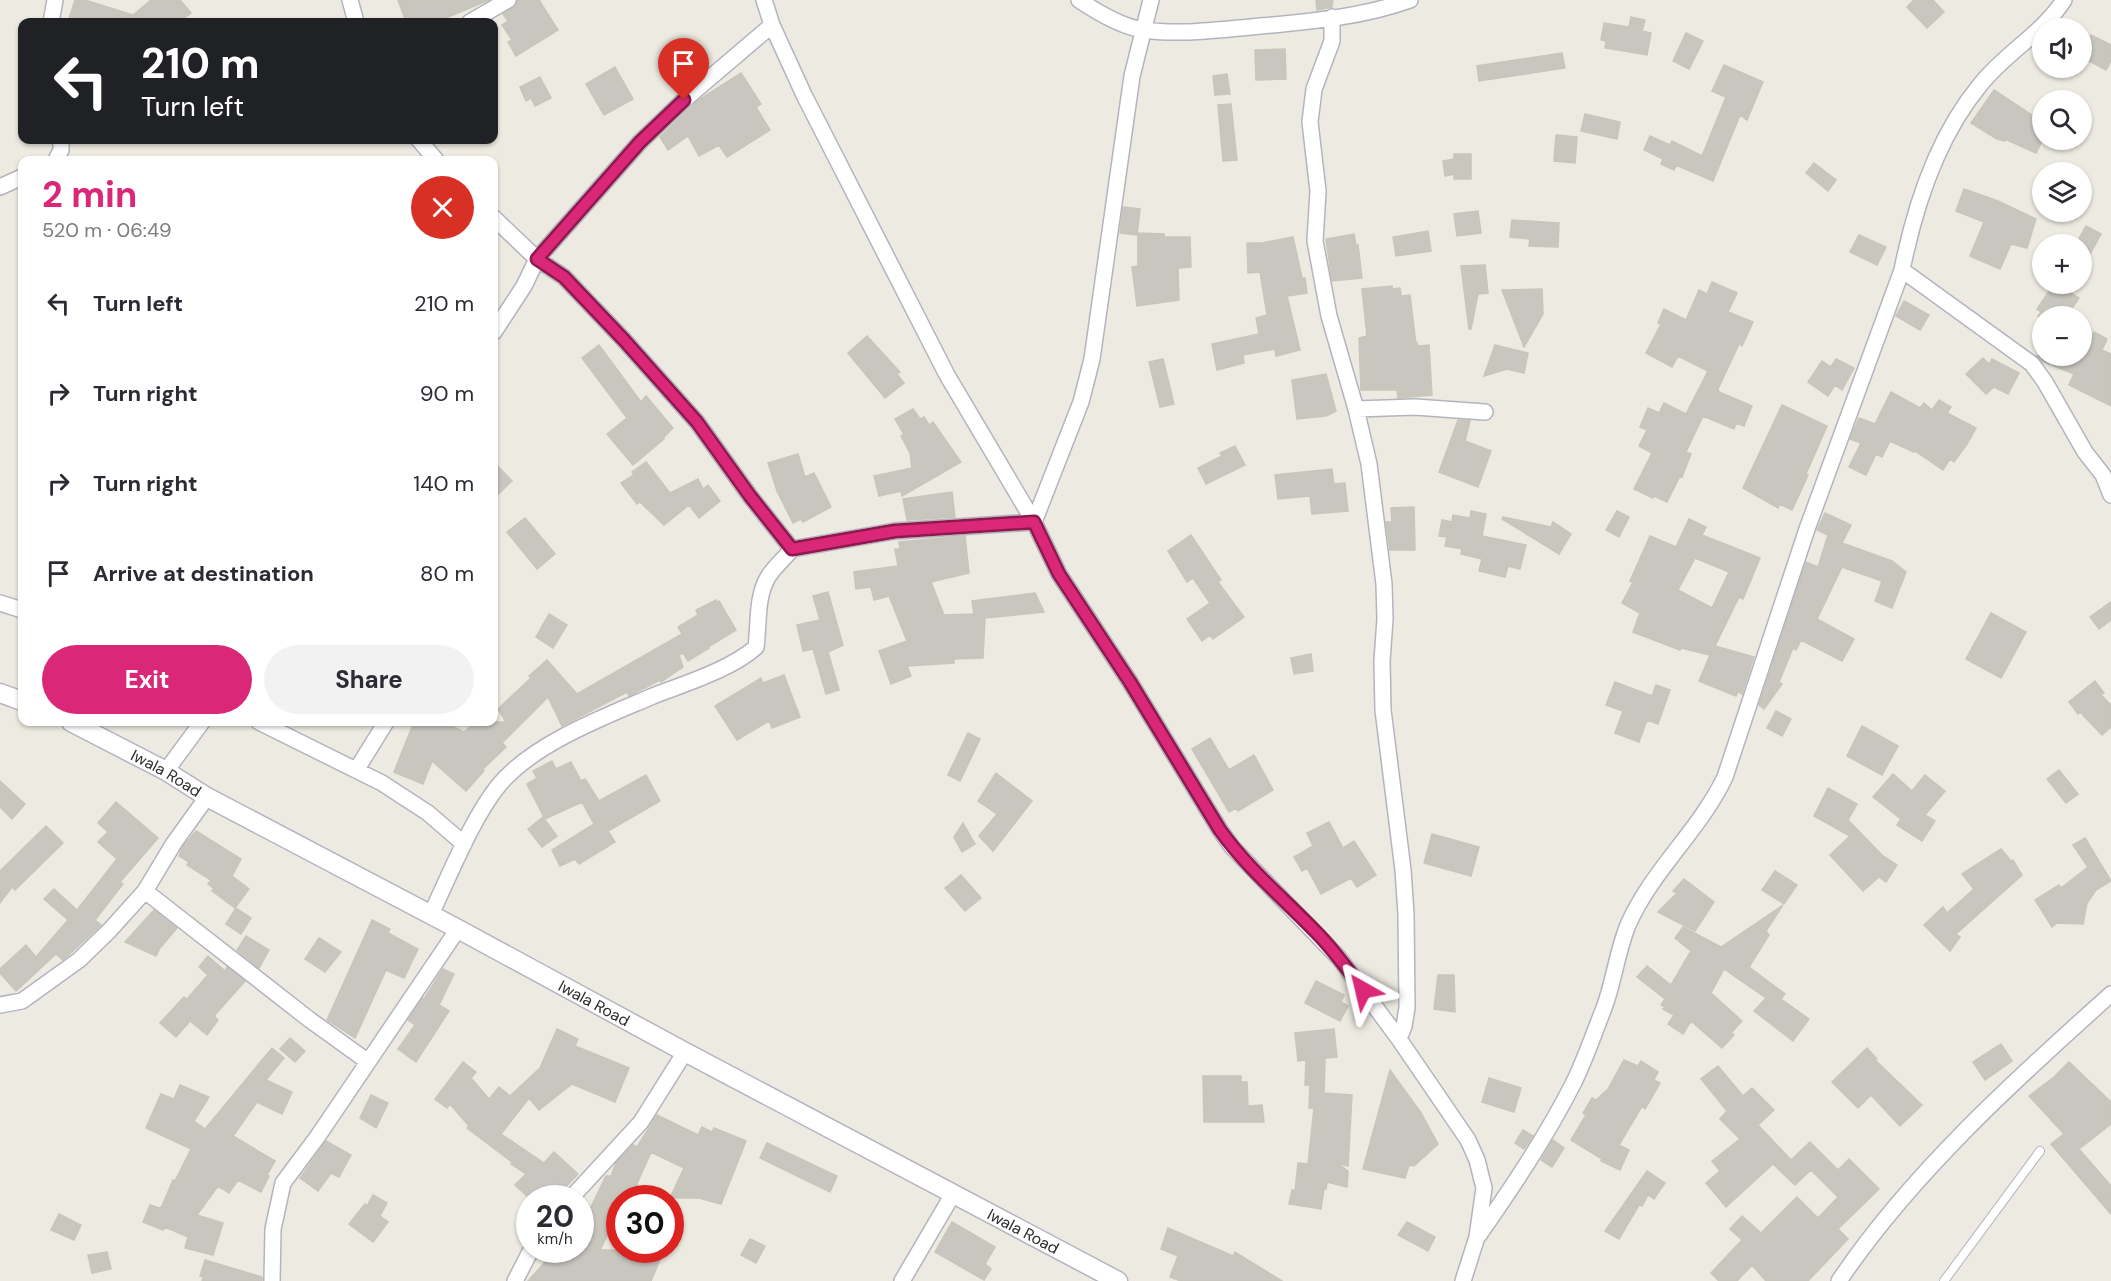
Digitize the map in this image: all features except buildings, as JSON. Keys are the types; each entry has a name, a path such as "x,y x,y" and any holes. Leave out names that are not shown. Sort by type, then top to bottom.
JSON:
{"street":[{"path":"52,18 55,0"},
{"path":"350,0 355,18"},
{"path":"477,18 508,0"},
{"path":"764,0 772,25 804,95 947,375 1034,522 1059,574 1130,682 1232,847 1339,958 1399,1039 1468,1140 1477,1160 1484,1188 1477,1237 1463,1281"},
{"path":"1079,0 1103,16 1144,30 1202,31 1316,21 1390,7 1410,0"},
{"path":"1034,522 1081,402 1092,359 1132,75 1151,0"},
{"path":"1477,1237 1527,1166 1574,1083 1605,1005 1628,926 1638,907 1661,868 1717,792 1725,777 1787,585 1902,270 1922,192 1952,125 1980,85 2001,62 2043,27 2064,0"},
{"path":"1332,17 1332,41 1314,89 1310,122 1318,191 1315,241 1329,316 1356,409 1369,464 1384,584 1383,710 1406,914 1407,1008 1399,1039"},
{"path":"498,326 524,286 537,259 640,142 684,100 772,25"},
{"path":"422,144 433,156"},
{"path":"0,187 18,179"},
{"path":"498,222 537,259 564,277 624,340 690,414 792,549"},
{"path":"1902,270 2032,364 2045,381 2085,452 2107,472 2111,495"},
{"path":"1356,409 1415,407 1485,412"},
{"path":"431,914 464,844 499,784 526,759 552,742 627,707 736,661 756,647 758,620 768,578 792,549 895,531 1034,522"},
{"path":"0,603 18,609"},
{"path":"0,693 18,700"},
{"name":"Iwala Road","path":"78,726 166,771 207,797 1118,1281"},
{"path":"166,771 199,726"},
{"path":"266,726 357,769 428,813 464,844"},
{"path":"357,769 384,726"},
{"path":"0,1005 22,1001 79,960 110,931 145,891 174,843 207,797"},
{"path":"145,891 310,1020 367,1061"},
{"path":"272,1281 273,1230 283,1183 318,1136 458,929"},
{"path":"1839,1281 1864,1244 1946,1151 2008,1089 2111,994"},
{"path":"583,1185 641,1122 685,1052"},
{"path":"902,1281 953,1194"},
{"path":"515,1281 524,1263"}],"lane":[{"path":"1944,1281 2040,1151"}],"route":[{"path":"684,100 640,142 537,259 564,277 697,422 750,496 792,549 895,531 1034,522 1059,574 1130,682 1220,830 1232,847 1318,934 1363,990"}]}
